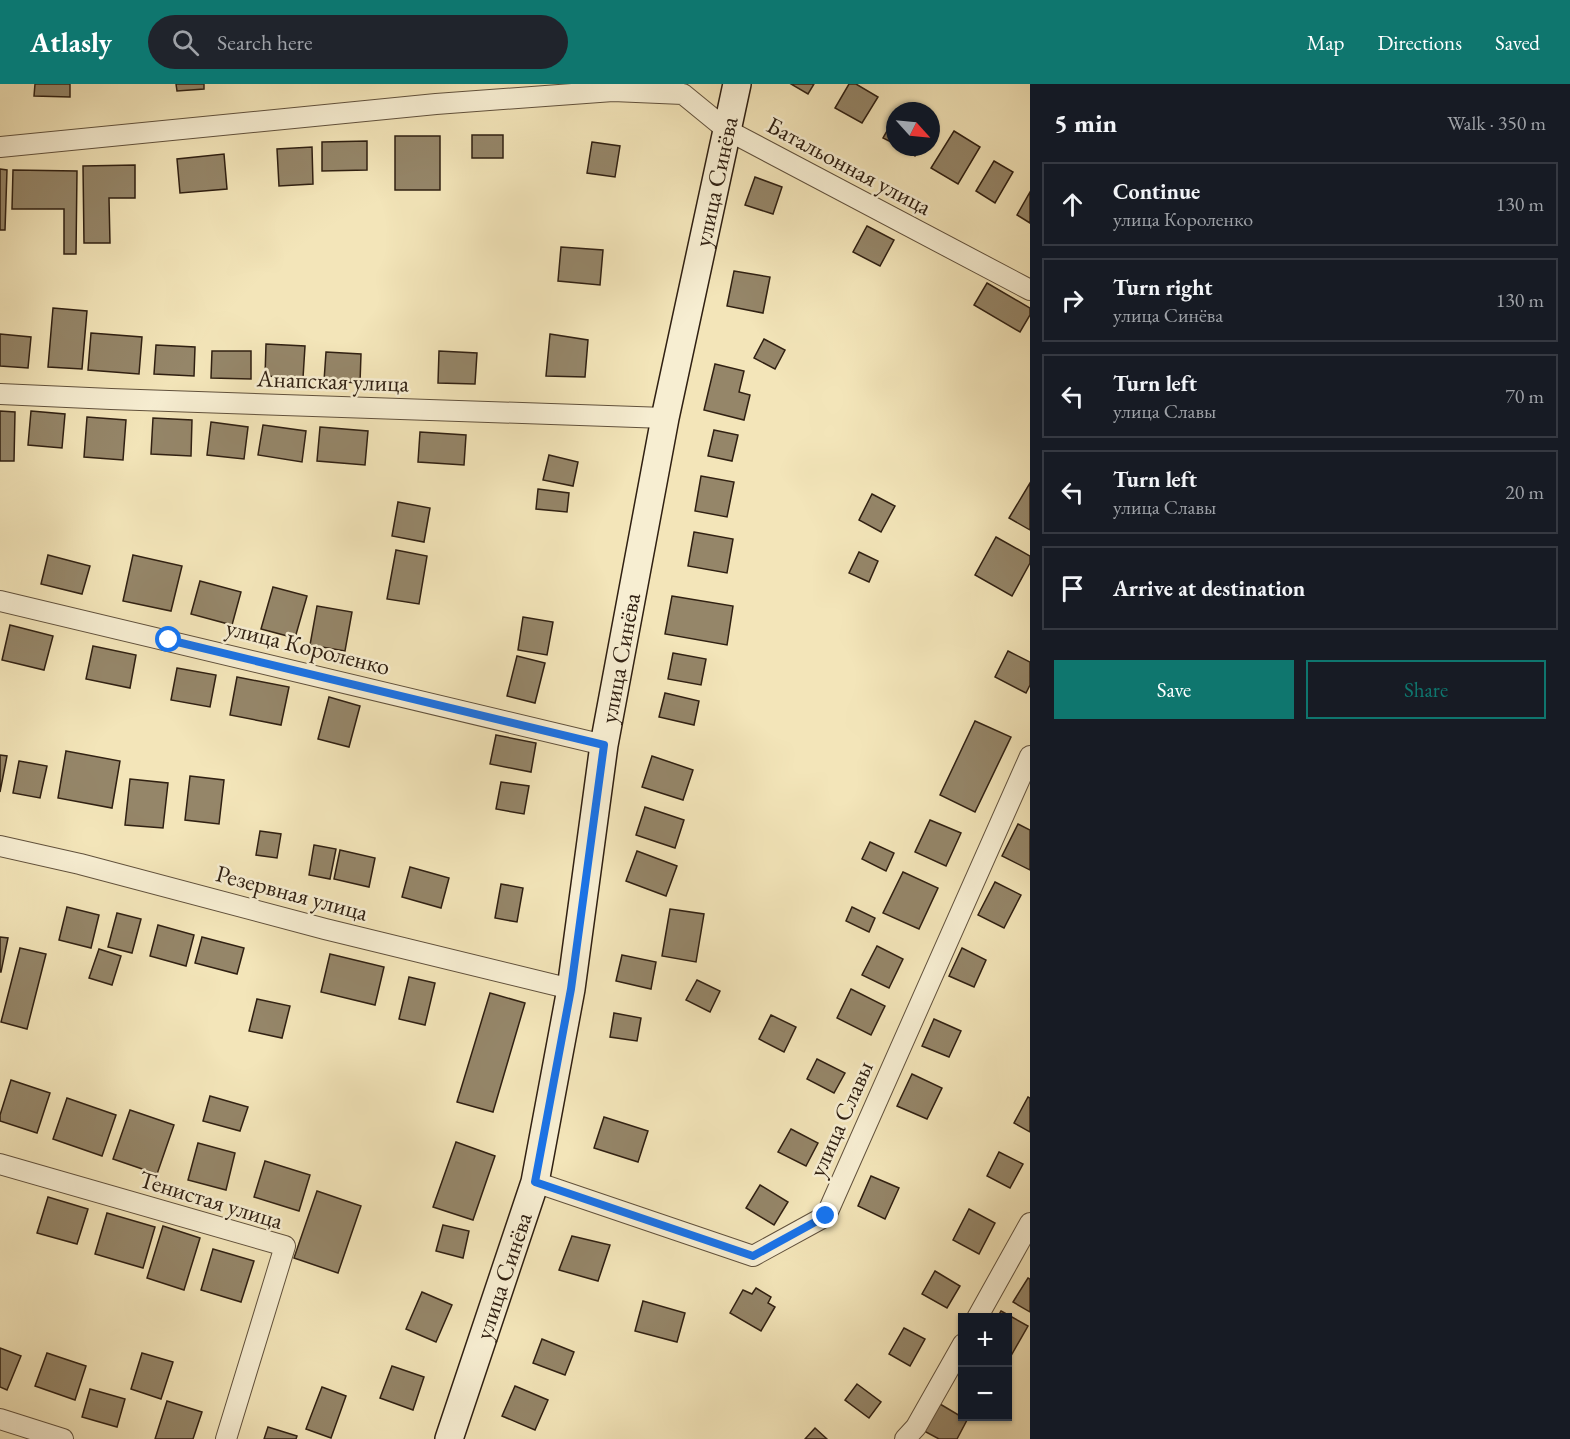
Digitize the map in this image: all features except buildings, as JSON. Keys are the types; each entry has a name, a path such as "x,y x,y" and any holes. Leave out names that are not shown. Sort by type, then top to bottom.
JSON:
{"main road":[{"name":"улица Синёва","path":"449,1439 535,1182 571,989 604,745 664,418 737,84"}],"street":[{"name":"Батальонная улица","path":"0,147 436,104 613,91 683,94 728,130 1030,290"},
{"name":"Анапская улица","path":"0,394 664,418"},
{"name":"улица Короленко","path":"0,601 604,745"},
{"name":"улица Славы","path":"535,1182 753,1256 826,1216 1030,756"},
{"name":"Резервная улица","path":"0,846 80,864 325,929 571,989"},
{"name":"Тенистая улица","path":"0,1164 285,1246 226,1439"},
{"path":"979,1313 1030,1223"},
{"path":"905,1439 916,1427 958,1353"},
{"path":"0,1419 63,1439"}],"route":[{"path":"169,640 604,745 571,989 535,1182 753,1256 826,1216"}]}
